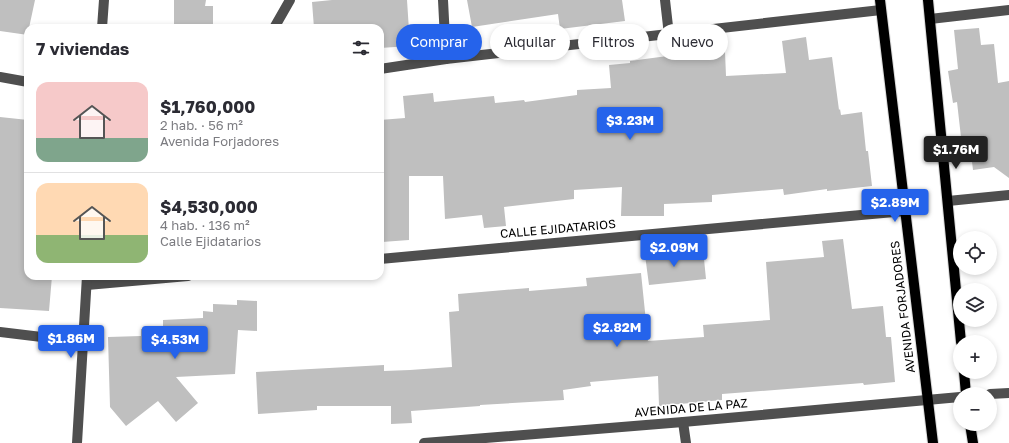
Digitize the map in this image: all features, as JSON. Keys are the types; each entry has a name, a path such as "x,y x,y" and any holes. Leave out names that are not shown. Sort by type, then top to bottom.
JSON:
{"main road":[{"path":"928,0 961,335"},
{"name":"AVENIDA FORJADORES","path":"881,5 933,443"},
{"path":"971,431 973,443"}],"street":[{"path":"102,24 104,0"},
{"path":"276,24 290,0"},
{"path":"443,0 444,24"},
{"path":"665,0 668,24"},
{"path":"728,27 881,5"},
{"path":"930,19 1009,10"},
{"path":"482,56 657,36"},
{"path":"384,68 446,60"},
{"path":"0,77 24,81"},
{"path":"948,201 1009,194"},
{"name":"CALLE EJIDATARIOS","path":"384,259 905,211"},
{"path":"77,443 87,280"},
{"path":"0,332 83,342"},
{"path":"997,394 1009,393"},
{"name":"AVENIDA DE LA PAZ","path":"424,443 953,398"},
{"path":"683,422 686,443"}],"building":[{"path":"0,0 35,0 30,24 24,24 24,34 0,31"},
{"path":"174,0 206,0 205,6 213,6 213,24 174,24"},
{"path":"332,0 407,0 409,24 396,24 396,47 384,48 384,24 314,24 312,2"},
{"path":"467,0 622,0 625,21 601,24 578,24 578,27 570,28 570,24 559,24 558,14 482,25 482,24 471,24"},
{"path":"979,28 981,45 994,44 998,83 1009,81 1009,178 994,167 973,170 970,145 962,146 957,102 953,103 948,71 958,69 954,30"},
{"path":"806,37 809,60 832,57 839,110 840,109 841,115 862,112 866,151 868,151 872,186 827,191 827,189 784,195 783,189 712,195 712,202 664,204 664,216 621,216 622,187 574,190 574,199 504,207 506,226 484,228 482,215 445,219 443,176 409,176 409,240 384,242 384,120 405,118 403,96 433,93 434,102 494,96 495,103 524,100 525,102 577,95 577,90 611,88 609,65 630,63 630,61 638,60 649,60 649,58 657,57 657,60 725,60 726,76 786,73 782,41"},
{"path":"0,117 24,120 24,280 52,280 49,311 0,308"},
{"path":"843,239 852,309 883,306 886,337 891,337 895,382 864,385 863,383 722,394 722,400 659,406 658,376 590,382 591,386 563,390 564,400 411,411 412,423 391,424 391,406 317,406 317,410 258,414 256,372 384,365 384,371 452,367 449,312 459,311 458,294 529,288 529,291 587,286 586,278 641,273 648,341 704,337 703,325 770,320 766,262 824,257 822,241"},
{"path":"694,250 695,260 704,259 706,279 649,285 645,255"},
{"path":"237,300 257,301 257,331 238,330 235,374 176,377 198,403 176,422 158,401 126,426 110,407 108,337 141,336 141,329 163,328 163,320 203,318 203,311 213,312 213,304 237,305"}]}
